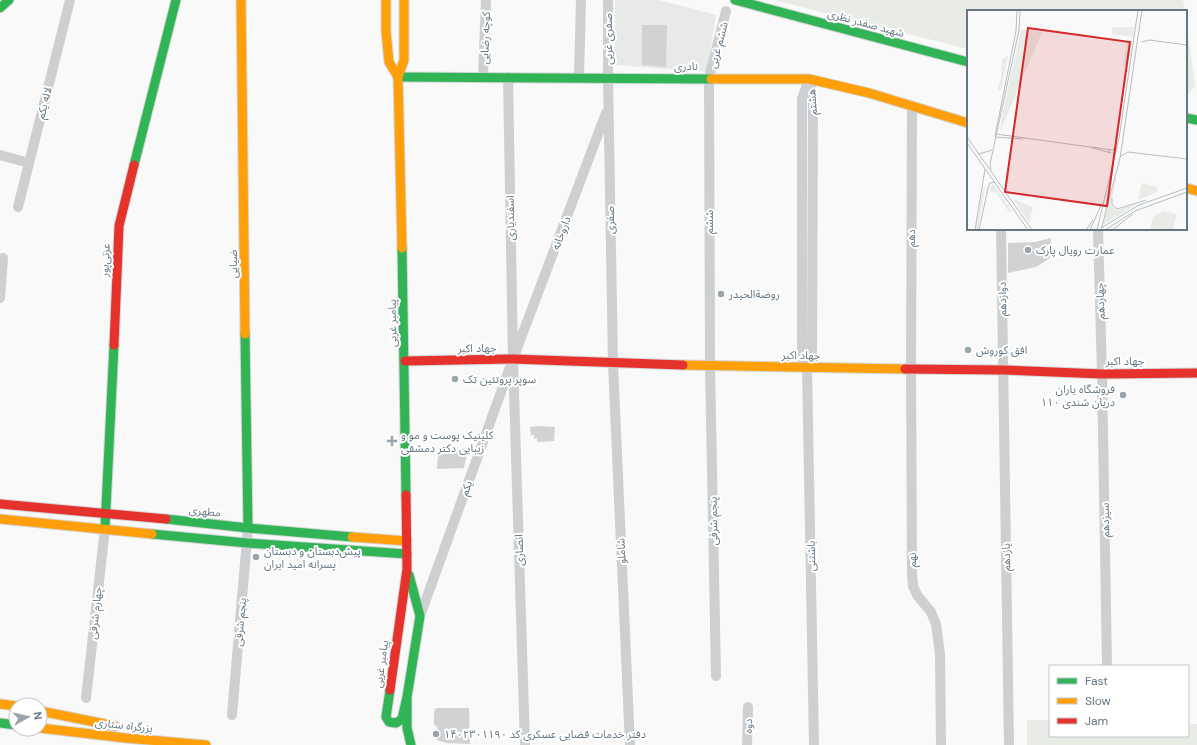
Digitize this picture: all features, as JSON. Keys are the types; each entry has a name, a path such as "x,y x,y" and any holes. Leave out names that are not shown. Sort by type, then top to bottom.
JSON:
{"main road":[{"path":"0,8 9,0"},
{"name":"عزتی‌پور","path":"104,528 106,513 119,226 176,0"},
{"name":"ضیایی","path":"241,0 248,528"},
{"name":"پیامبر غربی","path":"386,0 386,32 389,62 398,77"},
{"name":"پیامبر غربی","path":"404,0 404,60 398,77 405,361 407,569 386,717 389,722 396,724 402,719 407,697 420,616 407,569"},
{"name":"شهید صفدر نظری","path":"735,0 967,62"},
{"name":"نادری","path":"398,77 508,76 809,79 870,93 967,123"},
{"path":"1187,118 1197,120"},
{"path":"1187,188 1197,191"},
{"name":"جهاد اکبر","path":"405,361 513,359 613,364 710,366 1003,370 1102,374 1197,373"},
{"name":"مطهری","path":"0,504 106,513 248,528 407,541"},
{"path":"0,519 247,543 407,554"},
{"name":"پیامبر غربی","path":"407,697 407,728 408,740 411,745"},
{"path":"48,712 125,728 178,742"},
{"name":"بزرگراه ستاری","path":"48,729 125,738 206,745"}],"street":[{"name":"لاله یکم","path":"18,207 70,0"},
{"name":"کوچه رضایی","path":"483,76 486,0"},
{"path":"579,77 582,0"},
{"name":"صفری غربی","path":"608,0 608,77"},
{"name":"ششم غربی","path":"709,78 726,11"},
{"name":"اسفندیاری","path":"508,76 513,359"},
{"name":"صفری","path":"608,77 613,364"},
{"name":"ششم","path":"709,78 710,366"},
{"name":"هشتم","path":"807,367 812,357 813,99 809,79"},
{"name":"دهم","path":"911,369 912,106"},
{"name":"داروخانه","path":"513,359 608,108"},
{"path":"0,156 29,163"},
{"name":"دوازدهم","path":"1001,230 1003,370"},
{"name":"چهاردهم","path":"1098,230 1102,374"},
{"path":"0,298 3,258"},
{"name":"یکم","path":"420,616 513,359"},
{"name":"انصاری","path":"513,359 526,743"},
{"name":"شاملو","path":"613,364 630,741"},
{"name":"پنجم شرقی","path":"710,366 716,676"},
{"name":"باشتنی","path":"807,367 814,745"},
{"name":"نهم","path":"911,369 912,574 913,586 917,595 931,612 936,624 940,654 941,745"},
{"name":"یازدهم","path":"1003,370 1009,745"},
{"name":"سیزدهم","path":"1102,374 1107,665"},
{"name":"چهارم شرقی","path":"86,698 104,528"},
{"name":"پنجم شرقی","path":"232,715 248,528"},
{"name":"دوه","path":"747,745 748,707"}],"shaded area":[{"path":"615,0 659,0 716,15 707,72 615,65"},
{"path":"774,0 1183,0 1185,10 967,10 967,49"},
{"path":"1187,27 1195,86 1188,95 1187,100"},
{"path":"1027,720 1049,720 1049,737 1189,737 1189,724 1197,724 1197,745 1027,745"}],"building":[{"path":"642,25 667,25 666,67 642,65"},
{"name":"عمارت رویال پارک","path":"1051,238 1050,258 1036,267 1008,273 1008,243 1035,242"},
{"path":"530,427 555,427 554,441 537,442 537,438 534,439 534,435 531,435"},
{"path":"468,448 464,468 437,469 438,450"},
{"path":"469,708 470,744 446,743 437,740 436,731 438,728 434,724 434,715 435,709"}],"traffic: fast":[{"path":"0,8 9,0"},
{"path":"134,165 176,0"},
{"path":"735,0 967,62"},
{"path":"398,77 711,79"},
{"path":"1187,118 1197,120"},
{"path":"402,248 406,495"},
{"path":"245,334 248,528"},
{"path":"105,528 114,345"},
{"path":"166,519 352,537"},
{"path":"152,534 247,543 407,554"},
{"path":"409,575 420,616 407,697 407,728 411,745"},
{"path":"390,690 386,717 389,722 396,723 402,719 407,697"},
{"path":"0,723 8,724"}],"traffic: slow":[{"path":"241,0 245,334"},
{"path":"386,0 386,32 389,62 398,77"},
{"path":"402,248 398,77 404,60 404,0"},
{"path":"711,79 809,79 869,93 967,123"},
{"path":"1187,188 1197,191"},
{"path":"683,365 905,369"},
{"path":"0,519 152,534"},
{"path":"352,537 407,541"},
{"path":"0,704 8,705"},
{"path":"48,713 115,726"},
{"path":"48,729 125,738 206,745"}],"traffic: jam":[{"path":"114,345 119,226 134,165"},
{"path":"405,361 513,359 683,365"},
{"path":"905,369 1003,370 1102,374 1197,373"},
{"path":"390,690 407,569 406,495"},
{"path":"0,504 166,519"}],"place":[{"name":"عمارت رویال پارک","path":"1028,250"},
{"name":"روضةالحیدر","path":"721,294"},
{"name":"افق کوروش","path":"968,350"},
{"name":"سوپر پروتئین تک","path":"455,379"},
{"name":"فروشگاه یاران دریان شندی ۱۱۰","path":"1123,395"},
{"name":"کلینیک پوست و مو و زیبایی دکتر دمشقی","path":"392,441"},
{"name":"پیش‌دبستان و دبستان پسرانه امید ایران","path":"256,557"},
{"name":"دفتر خدمات قضایی عسکری کد ۱۴۰۲۳۰۱۱۹۰","path":"436,734"}]}
